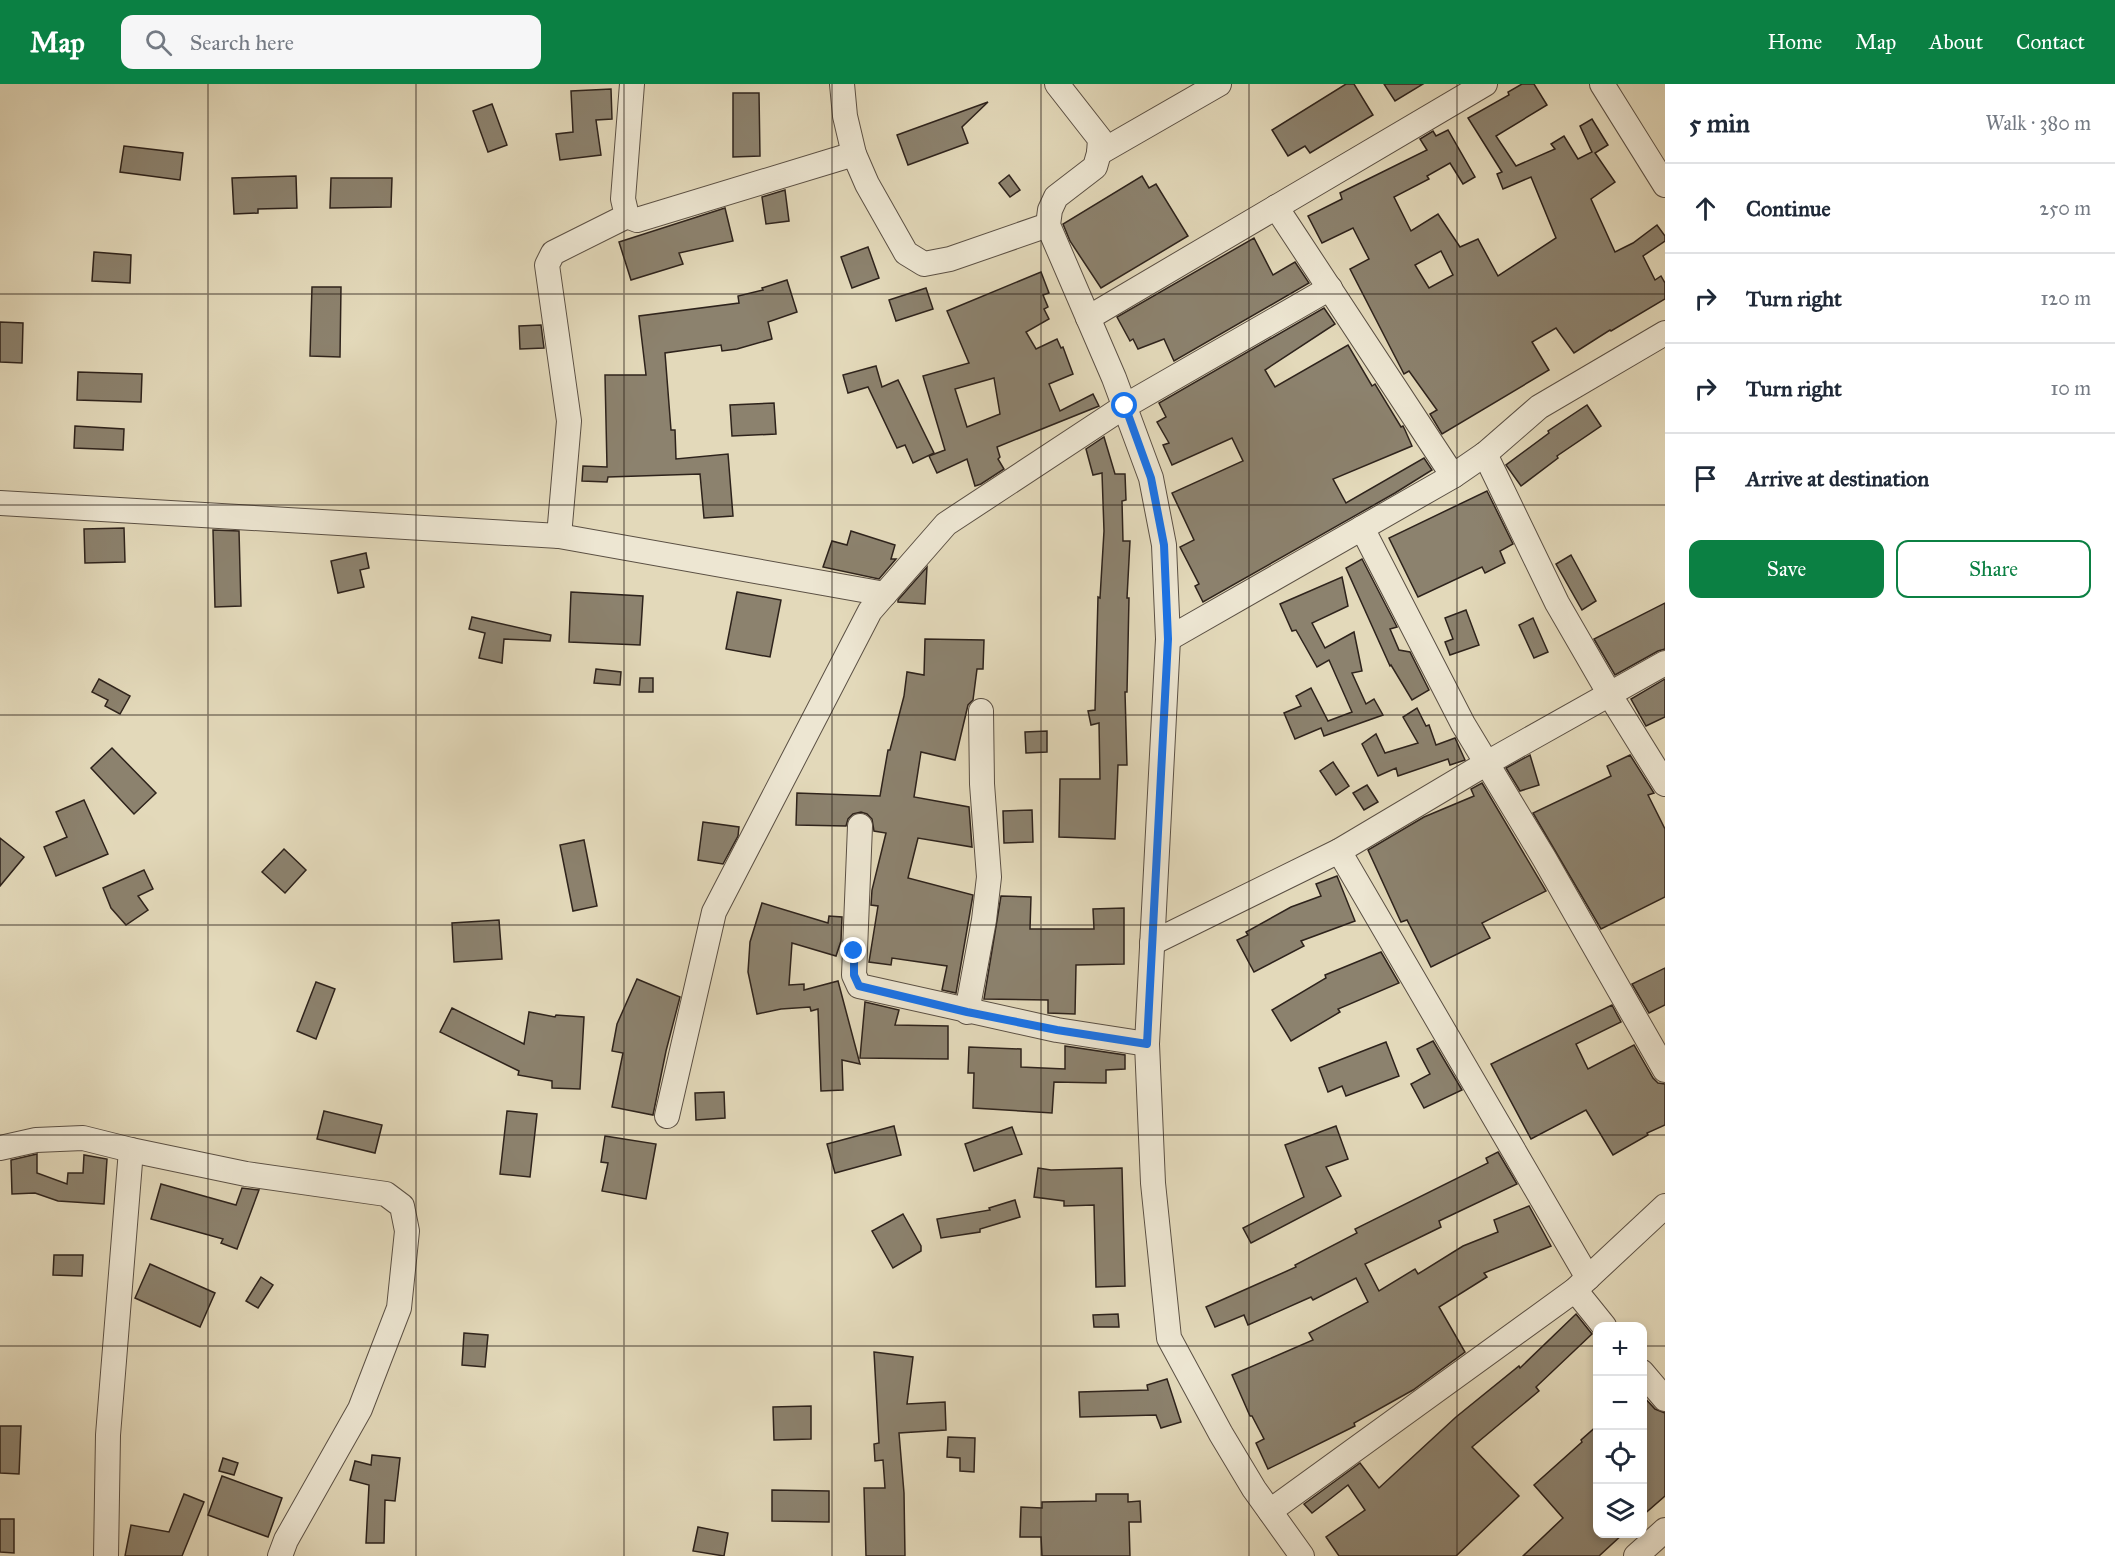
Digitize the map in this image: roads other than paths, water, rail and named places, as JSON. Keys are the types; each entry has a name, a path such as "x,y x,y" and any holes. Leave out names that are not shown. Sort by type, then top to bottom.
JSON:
{"street":[{"path":"627,216 623,198 632,84"},
{"path":"842,84 845,116 854,154 867,184 906,253 924,264 950,259 1048,225"},
{"path":"1057,84 1100,139 1095,167 1056,197 1050,210 1048,225 1125,406 1151,478 1164,545 1168,639 1147,1044 1153,1183 1169,1338 1254,1489 1300,1555"},
{"path":"1099,153 1219,84"},
{"path":"1088,318 1485,84"},
{"path":"1606,87 1665,185"},
{"path":"627,216 637,220 854,154"},
{"path":"1276,207 1453,476"},
{"path":"559,536 569,421 548,265 553,253 578,243 627,216"},
{"path":"667,1116 714,912 870,611 946,524 1125,406 1330,288"},
{"path":"1168,639 1453,476 1485,454 1539,407 1665,333"},
{"path":"1485,454 1557,603 1665,784"},
{"path":"0,503 559,536 885,594"},
{"path":"1362,528 1463,724 1545,858 1665,1070"},
{"path":"1152,943 1339,851 1487,763 1665,663"},
{"path":"967,1012 984,920 989,877 982,784 981,711"},
{"path":"860,826 854,975 859,986 967,1012 1057,1030 1147,1044"},
{"path":"1339,851 1602,1322"},
{"path":"0,1148 36,1140 83,1138 246,1174 386,1194 402,1206 407,1231 399,1308 360,1409 286,1540 280,1556"},
{"path":"106,1556 108,1435 131,1150"},
{"path":"1270,1511 1581,1284 1665,1206"},
{"path":"1645,1376 1665,1399"},
{"path":"1636,1556 1665,1530"}]}
